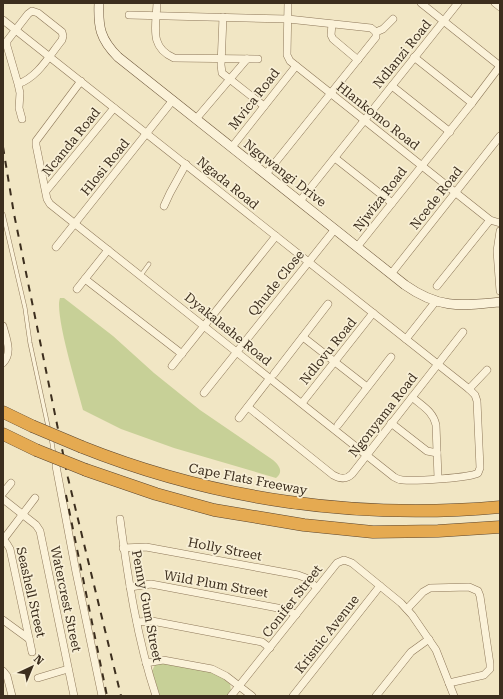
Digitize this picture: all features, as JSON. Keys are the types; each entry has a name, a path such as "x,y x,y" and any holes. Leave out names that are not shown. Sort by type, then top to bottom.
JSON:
{"highway":[{"name":"Cape Flats Freeway","path":"3,412 32,426 118,462 216,490 304,505 348,509 408,512 500,507"},
{"path":"3,434 36,450 86,470 156,494 214,510 304,525 373,532 438,531 500,527"}],"street":[{"name":"Ngqwangi Drive","path":"99,3 98,19 100,33 110,49 391,274 413,290 436,301 459,305 500,302"},
{"path":"157,3 156,41 160,49 166,55 174,58 221,60 258,59"},
{"name":"Hlankomo Road","path":"288,3 287,55 290,61 455,193 490,220 500,223"},
{"path":"421,3 500,66"},
{"name":"Ndlanzi Road","path":"300,202 458,3"},
{"path":"495,3 500,7"},
{"path":"18,84 30,78 62,40 63,36 62,32 38,13 32,11 8,39 7,44 20,93 19,108 22,119"},
{"path":"129,15 288,19 371,28 376,32"},
{"path":"223,17 221,60 222,73 264,106"},
{"path":"376,32 383,29 392,19"},
{"name":"Ngada Road","path":"3,20 406,340 470,389"},
{"path":"332,24 331,35 333,39 358,60"},
{"path":"266,174 376,37 376,32"},
{"path":"414,57 472,103"},
{"path":"196,119 247,59"},
{"name":"Mvica Road","path":"232,147 296,66"},
{"name":"Njwiza Road","path":"357,247 450,132 500,66"},
{"name":"Dyakalashe Road","path":"82,82 36,141 47,199 50,204 237,352 272,376 302,403 366,455 398,479 404,480 472,476 478,473 477,402 475,395 470,389"},
{"path":"392,86 450,132"},
{"name":"Hlosi Road","path":"56,247 173,100"},
{"name":"Ncanda Road","path":"46,191 114,108"},
{"name":"Ncede Road","path":"391,274 500,136"},
{"path":"335,158 392,203"},
{"path":"164,206 186,164"},
{"path":"437,286 490,220"},
{"name":"Qhude Close","path":"204,393 334,229"},
{"path":"500,231 497,251 500,291"},
{"path":"172,366 276,236"},
{"path":"77,290 108,250"},
{"path":"85,279 182,354"},
{"path":"406,340 436,301"},
{"path":"239,418 328,304"},
{"name":"Ndlovu Road","path":"302,403 373,313"},
{"path":"3,326 9,354 3,363"},
{"name":"Ngonyama Road","path":"248,407 333,475 340,479 345,478 352,474 463,332"},
{"path":"303,337 367,388"},
{"path":"338,425 391,357"},
{"path":"470,389 487,370"},
{"path":"412,397 430,411 434,417 436,425 438,478"},
{"path":"391,424 427,451 437,453"},
{"path":"56,466 102,696"},
{"path":"3,493 12,483"},
{"path":"3,539 35,498"},
{"name":"Watercrest Street","path":"3,499 36,525 40,532 74,696"},
{"name":"Penny Gum Street","path":"120,519 123,548 137,622 146,663 156,696"},
{"name":"Seashell Street","path":"3,539 10,549 32,652"},
{"name":"Holly Street","path":"123,548 146,547 298,575 308,580 317,588"},
{"name":"Conifer Street","path":"231,696 337,564 344,560 350,561 380,586"},
{"name":"Wild Plum Street","path":"130,587 151,584 288,610 296,615"},
{"path":"380,586 407,609 429,639 440,658 454,696"},
{"name":"Krisnic Avenue","path":"293,696 380,586"},
{"path":"407,609 423,592 430,588 469,587 478,591 480,596 490,669 484,675 450,683"},
{"path":"3,620 29,639"},
{"path":"137,622 152,621 262,642 270,648"},
{"path":"376,696 411,652 429,639"},
{"path":"146,663 163,660 212,669 226,676 252,696"},
{"path":"3,670 7,676 12,696"},
{"path":"38,678 68,670"}],"lane":[{"path":"3,214 25,308 30,343 56,466"},
{"path":"141,275 149,264"}],"green space":[{"path":"60,298 64,298 113,336 154,373 200,410 273,460 280,469 278,476 276,478 174,448 121,429 83,410 63,335 59,307"},
{"path":"161,663 211,672 222,677 230,684 231,691 227,696 160,696 152,671 155,665"}],"railway":[{"path":"3,147 14,214 68,478 121,696"},
{"path":"66,495 107,696"}]}
